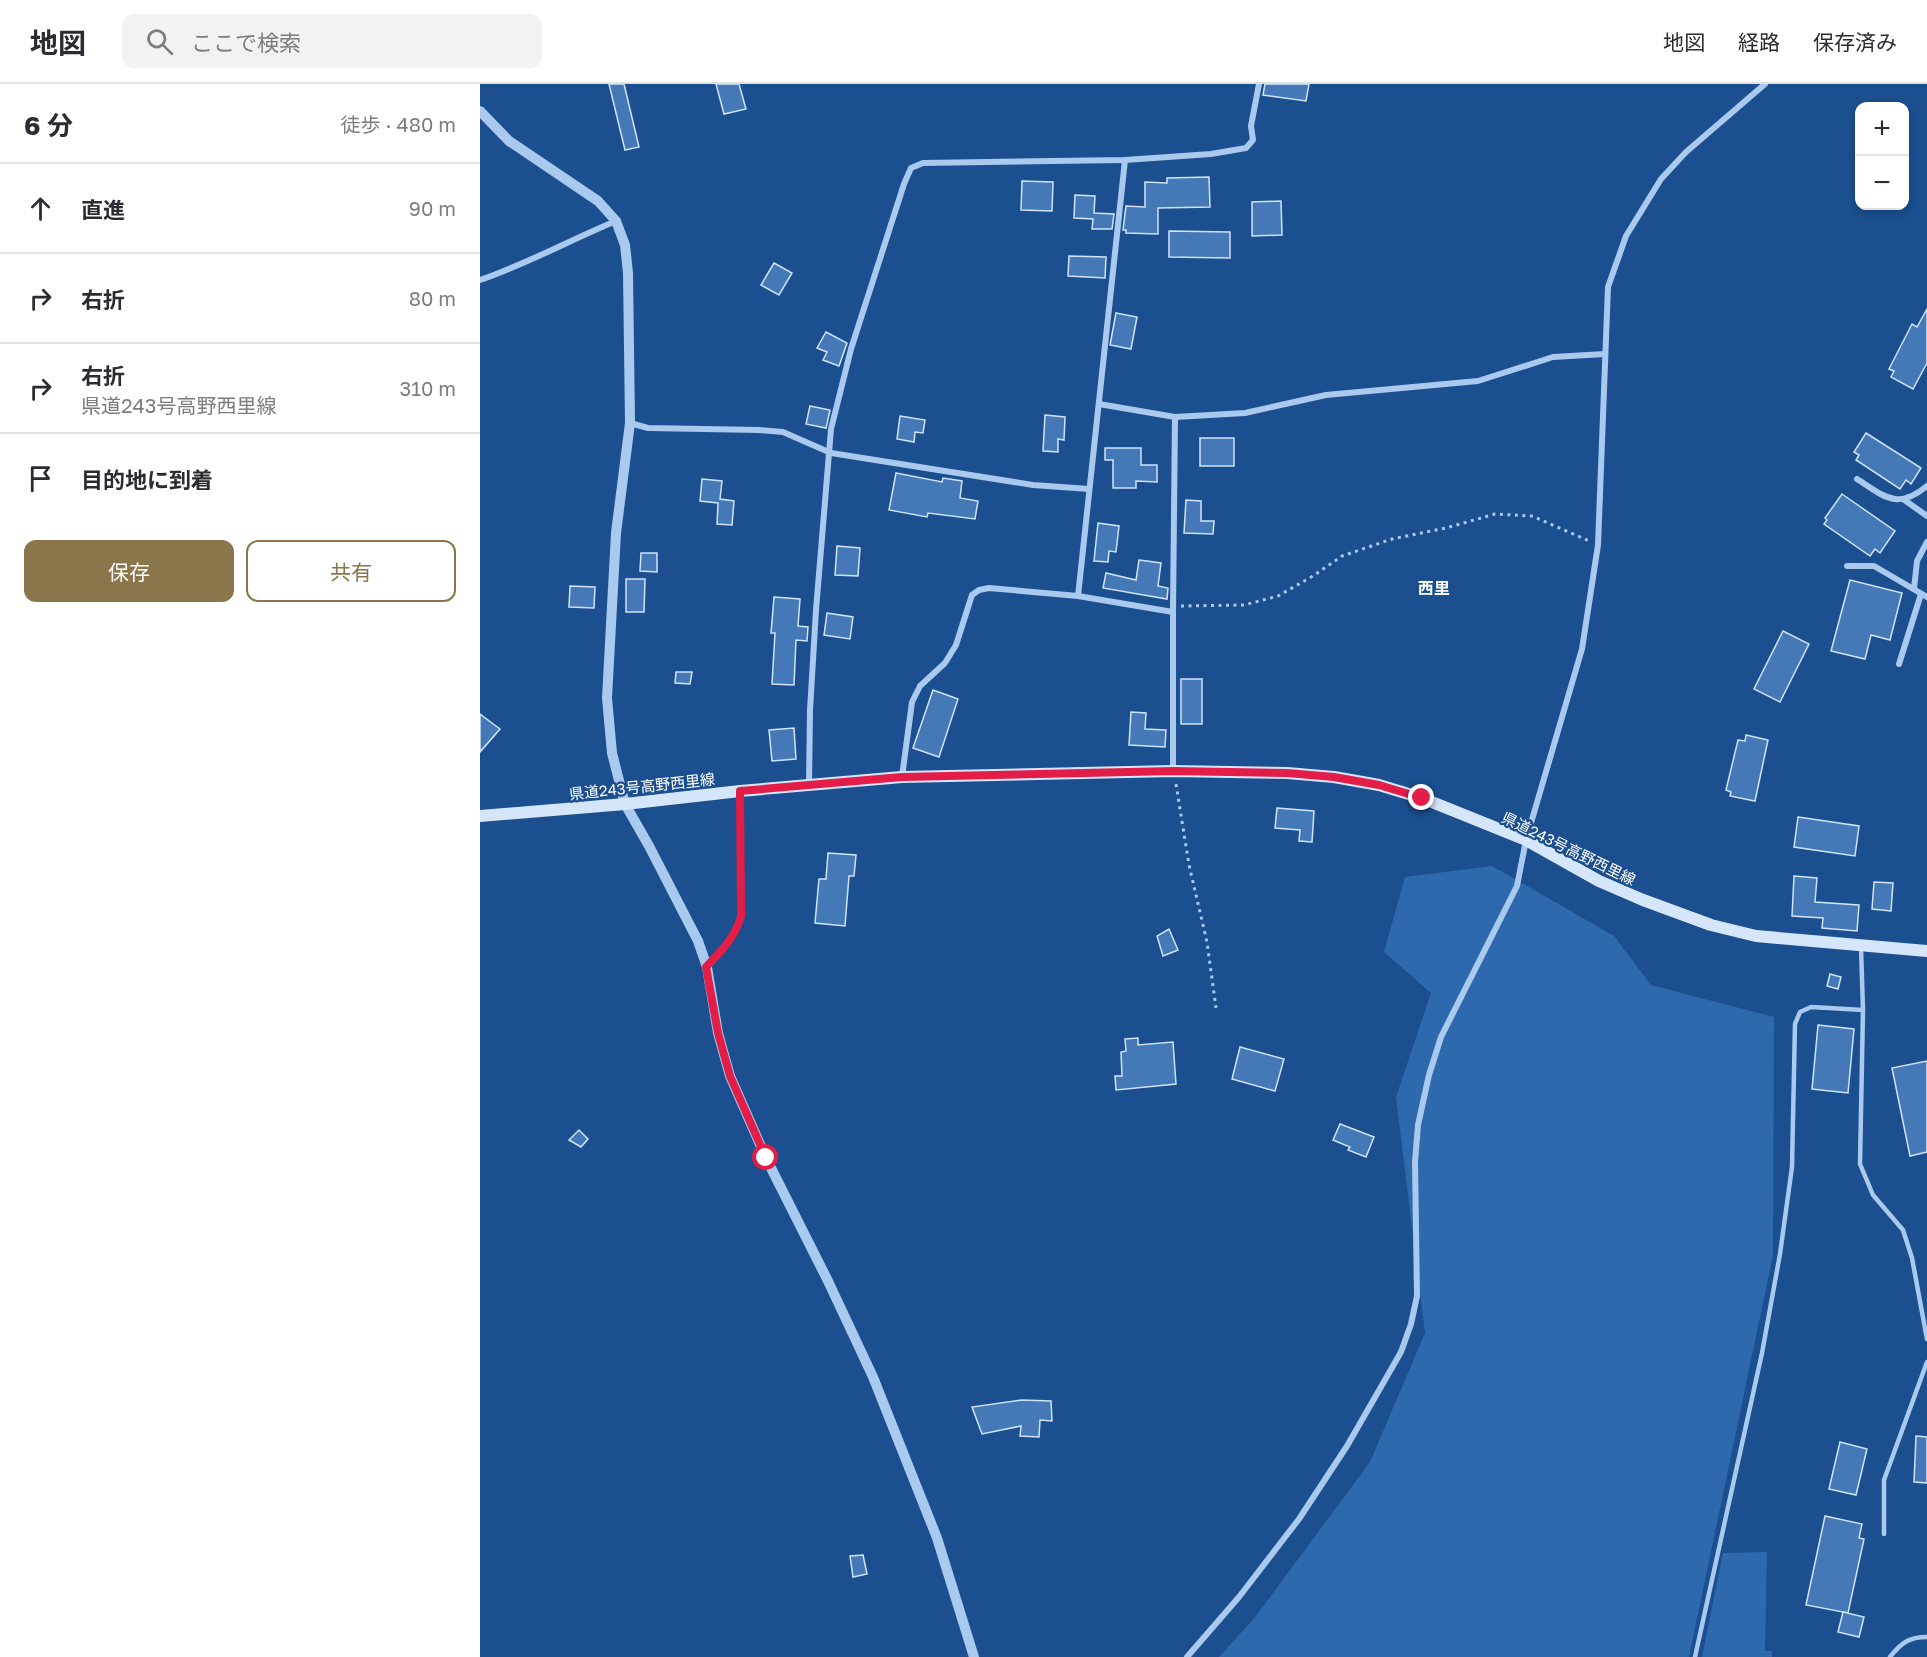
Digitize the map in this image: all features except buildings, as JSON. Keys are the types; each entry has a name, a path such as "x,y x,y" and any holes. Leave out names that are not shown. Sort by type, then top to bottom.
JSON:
{"main road":[{"name":"県道243号高野西里線","path":"480,816 902,777 1173,771 1287,773 1334,777 1379,785 1422,798 1526,840 1599,881 1701,922 1756,936 1927,951"}],"street":[{"path":"809,785 815,621 831,453 831,429 850,349 911,168 923,164 1125,160 1211,154 1246,148 1253,140 1251,126 1259,84"},
{"path":"1187,1657 1239,1597 1299,1519 1347,1446 1401,1352 1411,1324 1416,1296 1415,1162 1418,1125 1429,1075 1441,1037 1517,886 1526,840 1582,649 1598,545 1608,287 1626,236 1661,179 1686,152 1765,84"},
{"path":"480,111 508,141 598,201 616,220 625,245 628,273 630,423 616,533 607,698 612,753 625,804 698,941 730,1076 766,1158 873,1377 937,1538 974,1657"},
{"path":"1078,596 1125,160"},
{"path":"480,280 507,271 616,220"},
{"path":"1099,404 1175,417 1245,413 1326,395 1478,381 1553,357 1605,354"},
{"path":"1173,771 1175,417"},
{"path":"630,423 648,428 783,432 831,453 1033,485 1089,489"},
{"path":"1857,479 1889,500 1903,499 1927,486"},
{"path":"1903,499 1927,516"},
{"path":"1914,589 1917,561 1927,542"},
{"path":"1847,566 1874,566 1924,595 1899,664"},
{"path":"902,777 912,702 920,686 945,663 956,645 972,595 979,590 989,588 1078,596 1173,609"},
{"path":"706,967 737,931 741,916 740,791"}],"lane":[{"path":"1861,946 1863,1010 1860,1164 1873,1195 1903,1230 1912,1258 1927,1339"},
{"path":"1695,1657 1762,1353 1780,1254 1792,1167 1795,1024 1800,1012 1811,1007 1863,1010"},
{"path":"1884,1534 1884,1480 1927,1362"},
{"path":"1890,1657 1902,1642 1927,1637"}],"path":[{"path":"1173,609 1244,605 1278,596 1342,556 1392,539 1446,528 1495,514 1532,516 1598,545"},
{"path":"1173,771 1189,865 1207,942 1216,1008"}],"shaded area":[{"path":"1492,866 1614,936 1651,985 1774,1017 1773,1255 1689,1657 1219,1657 1256,1616 1370,1462 1425,1333 1396,1097 1431,993 1384,952 1405,877"},
{"path":"1767,1552 1765,1651 1772,1651 1772,1657 1702,1657 1723,1553"}],"district":[{"name":"西里","path":"1434,588"}],"route":[{"path":"766,1158 730,1076 718,1033 706,967 737,931 741,916 740,791 902,777 1173,771 1287,773 1334,777 1379,785 1422,798"}]}
